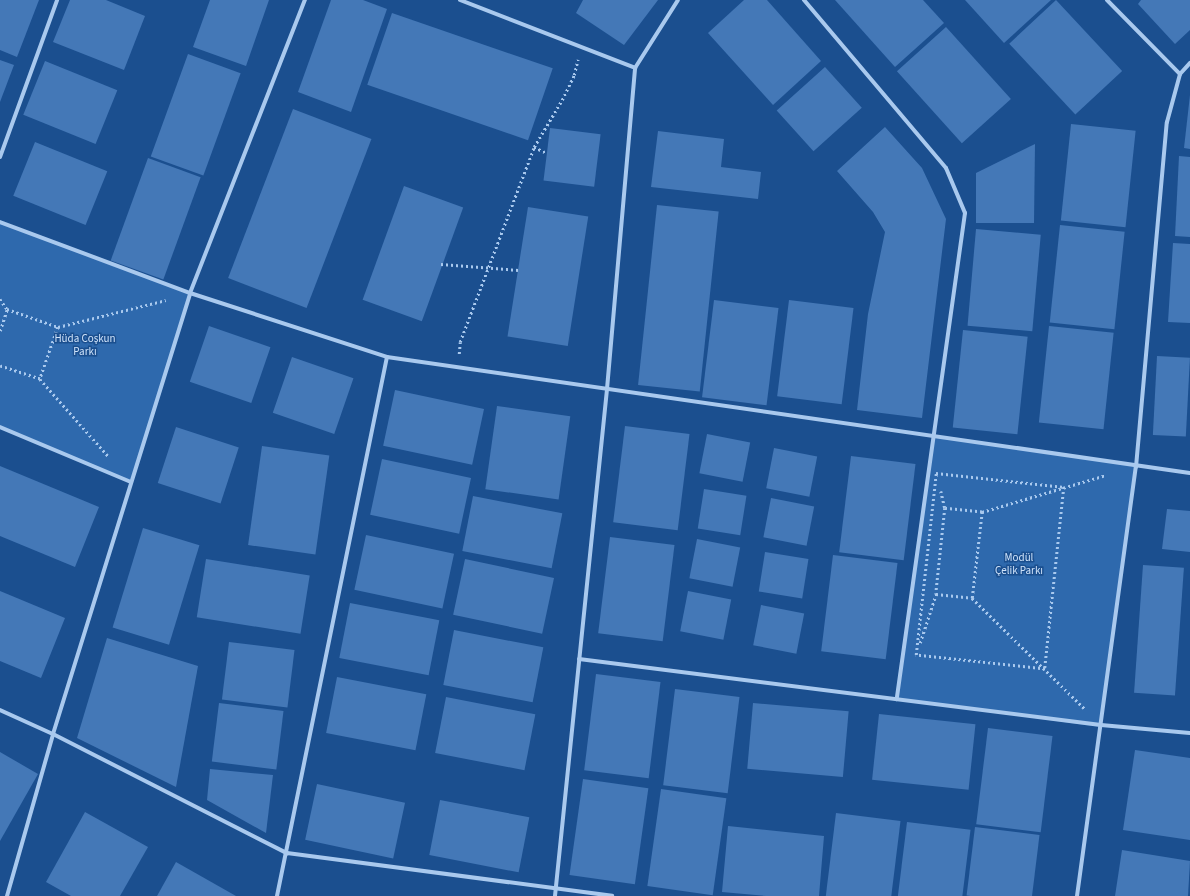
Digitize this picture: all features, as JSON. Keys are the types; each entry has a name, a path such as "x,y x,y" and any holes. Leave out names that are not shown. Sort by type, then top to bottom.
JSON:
{"street":[{"path":"0,156 57,0"},
{"path":"7,896 53,734 190,294 305,0"},
{"path":"460,0 635,68"},
{"path":"555,896 607,389 635,68 678,0"},
{"path":"804,0 946,168 965,213 932,437 897,699"},
{"path":"1107,0 1180,74"},
{"path":"1077,896 1136,467 1167,122 1180,74 1190,64"},
{"path":"0,222 190,294 387,357 1136,467 1190,473"},
{"path":"277,896 387,357"},
{"path":"0,427 131,482"},
{"path":"579,659 1101,725 1190,733"},
{"path":"0,710 53,734 287,853 556,890 612,896"}],"path":[{"path":"457,367 460,342 534,147 574,75 581,47"},
{"path":"534,147 547,153"},
{"path":"441,264 488,270 519,270"},
{"path":"0,299 7,310 58,327 190,294"},
{"path":"0,331 7,310"},
{"path":"40,379 58,327"},
{"path":"0,366 40,379 111,459"},
{"path":"1101,725 972,598 936,594 945,508 982,512 1136,467"},
{"path":"1045,669 916,655 936,473 1064,487"},
{"path":"1045,669 1064,487"},
{"path":"972,598 982,512"}],"green space":[{"name":"Hüda Coşkun Parkı","path":"0,222 190,293 131,482 0,427"},
{"name":"Modül Çelik Parkı","path":"932,437 1136,466 1099,727 895,698"}],"building":[{"path":"0,0 39,0 17,57 0,50"},
{"path":"70,0 106,0 145,16 124,70 53,42"},
{"path":"210,0 269,0 246,66 193,47"},
{"path":"331,0 363,0 387,9 351,112 298,92"},
{"path":"583,0 658,0 624,45 576,13"},
{"path":"744,0 767,0 821,61 773,105 708,33"},
{"path":"835,0 923,0 944,23 895,67"},
{"path":"965,0 1051,0 1004,43"},
{"path":"1056,0 1122,71 1075,115 1009,44"},
{"path":"1141,0 1190,0 1190,30 1175,44 1138,4"},
{"path":"392,13 553,68 528,140 367,85"},
{"path":"946,27 1011,99 962,143 897,71"},
{"path":"188,54 241,73 203,176 151,156"},
{"path":"0,60 14,65 0,102"},
{"path":"45,61 117,90 96,144 23,115"},
{"path":"825,67 862,108 813,151 777,110"},
{"path":"1190,95 1190,149 1184,148"},
{"path":"293,109 371,139 307,308 228,278"},
{"path":"1071,124 1136,131 1126,227 1061,220"},
{"path":"885,127 922,168 946,219 922,418 857,410 868,314 885,232 873,212 837,171"},
{"path":"550,128 601,134 594,187 544,181"},
{"path":"658,131 724,139 721,167 761,172 758,199 651,187"},
{"path":"35,142 107,171 86,225 13,196"},
{"path":"1035,144 1034,223 976,223 976,173"},
{"path":"1179,156 1190,157 1190,237 1175,236"},
{"path":"148,158 201,177 163,280 111,260"},
{"path":"404,186 463,208 422,321 363,300"},
{"path":"657,205 719,211 700,391 638,385"},
{"path":"528,207 588,217 568,346 508,336"},
{"path":"1060,225 1125,232 1114,329 1050,322"},
{"path":"976,229 1041,235 1032,331 968,326"},
{"path":"1173,243 1190,244 1190,323 1168,322"},
{"path":"714,300 779,308 767,405 702,397"},
{"path":"789,300 854,308 842,404 777,396"},
{"path":"209,326 270,347 251,403 190,382"},
{"path":"1049,326 1114,333 1104,429 1039,422"},
{"path":"963,330 1028,337 1017,434 953,427"},
{"path":"1157,356 1190,358 1186,437 1153,435"},
{"path":"292,357 353,378 334,434 273,413"},
{"path":"395,390 484,409 472,465 383,446"},
{"path":"497,406 570,416 559,499 485,489"},
{"path":"625,426 690,434 678,530 613,522"},
{"path":"176,427 239,447 221,504 158,483"},
{"path":"707,434 750,442 743,482 699,473"},
{"path":"262,446 329,455 315,554 248,545"},
{"path":"774,448 817,456 809,497 766,488"},
{"path":"851,456 916,464 904,560 839,552"},
{"path":"382,459 471,478 459,534 370,515"},
{"path":"0,466 99,507 75,567 0,536"},
{"path":"704,489 746,496 740,535 698,529"},
{"path":"473,496 562,513 552,568 462,551"},
{"path":"771,498 814,506 807,546 763,537"},
{"path":"1167,509 1190,511 1190,552 1162,549"},
{"path":"143,528 199,545 169,645 113,627"},
{"path":"366,535 454,554 442,608 354,590"},
{"path":"610,537 675,545 663,641 598,633"},
{"path":"697,539 740,547 733,587 689,578"},
{"path":"765,552 808,559 802,598 759,592"},
{"path":"833,555 898,563 886,659 821,651"},
{"path":"206,559 310,575 300,634 197,617"},
{"path":"465,559 554,578 542,634 453,615"},
{"path":"1143,565 1184,568 1175,696 1134,693"},
{"path":"0,591 65,618 41,678 0,661"},
{"path":"688,591 731,599 723,640 680,631"},
{"path":"350,603 439,620 429,675 339,658"},
{"path":"761,605 804,613 796,654 753,645"},
{"path":"454,630 543,647 533,702 443,685"},
{"path":"107,638 198,666 176,787 77,738"},
{"path":"229,642 295,650 287,708 222,700"},
{"path":"596,674 661,682 649,778 584,770"},
{"path":"337,677 426,694 415,750 326,733"},
{"path":"675,689 740,697 728,793 663,785"},
{"path":"446,697 535,714 524,770 435,753"},
{"path":"219,703 284,711 276,769 212,762"},
{"path":"753,703 849,711 843,777 747,769"},
{"path":"879,714 975,724 969,790 872,780"},
{"path":"988,728 1053,736 1041,832 976,824"},
{"path":"1135,750 1190,758 1190,840 1123,830"},
{"path":"0,752 38,774 0,841"},
{"path":"210,769 273,775 266,833 207,800"},
{"path":"583,779 648,788 635,884 570,875"},
{"path":"317,784 405,803 393,858 305,840"},
{"path":"661,789 726,798 713,895 647,886"},
{"path":"440,800 529,817 519,872 429,855"},
{"path":"85,812 148,847 120,896 71,896 46,882"},
{"path":"836,813 901,821 891,896 826,896"},
{"path":"907,822 971,830 962,896 898,896"},
{"path":"728,826 824,836 819,896 766,896 722,892"},
{"path":"975,827 1040,835 1032,896 967,895"},
{"path":"1122,850 1190,861 1188,896 1115,896"},
{"path":"176,862 236,896 157,896"}]}
